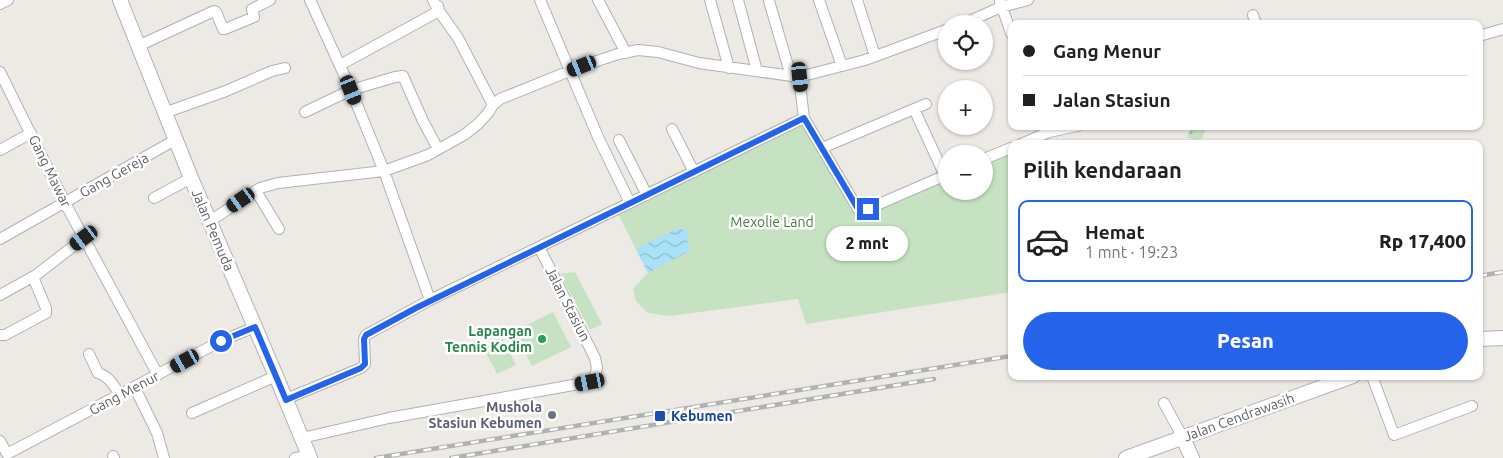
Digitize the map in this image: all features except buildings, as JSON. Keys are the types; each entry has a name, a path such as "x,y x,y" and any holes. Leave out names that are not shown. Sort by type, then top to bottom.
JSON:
{"main road":[{"name":"Jalan Pemuda","path":"120,0 164,114 302,438 305,457"},
{"path":"1483,339 1503,338"},
{"name":"Jalan Cendrawasih","path":"1126,458 1341,380"},
{"path":"1183,438 1192,458"}],"street":[{"path":"0,4 8,0"},
{"path":"138,46 214,11 223,29 225,29 254,17 252,9 270,0"},
{"path":"311,0 340,64 384,171 430,300"},
{"path":"433,0 438,11 458,38 493,105"},
{"path":"438,11 438,2 440,0"},
{"path":"540,0 598,137 630,203"},
{"path":"598,0 626,52"},
{"path":"710,0 729,68"},
{"path":"738,0 756,71"},
{"path":"819,0 842,66"},
{"path":"857,0 874,56"},
{"path":"979,15 1001,3 1028,0"},
{"path":"769,1 795,76 804,118 858,209 863,211 938,179"},
{"path":"1001,3 1008,24"},
{"path":"340,64 438,11"},
{"path":"1483,35 1503,29"},
{"path":"210,221 256,191 278,183 384,171 428,155 464,135 478,124 500,99 570,71 626,52 638,50 658,52 699,63 795,76 842,66 938,33"},
{"path":"164,114 226,91 272,71 285,68"},
{"name":"Gang Mawar","path":"0,72 65,203 158,375"},
{"path":"305,112 351,90 403,76 438,149"},
{"path":"822,148 926,104"},
{"path":"914,109 938,159"},
{"path":"286,400 361,368 365,364 364,339 366,335 430,300 804,118"},
{"path":"672,129 694,172"},
{"path":"1028,140 1046,130"},
{"path":"0,150 31,133"},
{"name":"Gang Gereja","path":"0,239 176,140"},
{"path":"619,140 647,195"},
{"path":"993,156 1008,149"},
{"path":"154,198 191,178"},
{"path":"256,191 279,229"},
{"path":"0,295 32,277 84,238"},
{"name":"Jalan Stasiun","path":"302,438 390,418 524,395 594,380 597,368 595,358 539,247"},
{"path":"0,335 5,335 46,313 46,308 32,277"},
{"name":"Gang Menur","path":"0,441 8,456 221,341 255,327"},
{"path":"89,354 98,373 107,377 120,396"},
{"path":"192,413 276,376"},
{"path":"1373,380 1394,436 1472,406"},
{"path":"135,388 157,433 164,458"},
{"path":"1164,402 1183,438"}],"green space":[{"name":"Mexolie Land","path":"804,118 859,214 938,179 938,200 993,200 993,156 1008,149 1008,292 806,324 798,299 670,316 648,313 636,301 633,288 648,273 616,210"},
{"path":"1191,130 1206,130 1202,138 1194,140 1187,136"},
{"path":"575,272 602,324 590,330 560,274"},
{"name":"Lapangan Tennis Kodim","path":"553,312 571,347 532,366 514,331"},
{"path":"503,339 516,365 497,374 484,349"}],"water":[{"path":"678,228 687,231 688,244 691,250 648,273 636,249"}],"railway":[{"path":"1483,275 1503,272"},
{"path":"376,458 1008,356"},
{"path":"451,458 934,379"}],"place":[{"name":"Lapangan Tennis Kodim","path":"542,339"},
{"name":"Mushola Stasiun Kebumen","path":"552,415"},
{"name":"Kebumen","path":"660,416"}],"route":[{"path":"221,341 255,327 286,400 361,368 365,364 364,339 366,335 430,300 804,118 858,209 860,211 868,209"}]}
